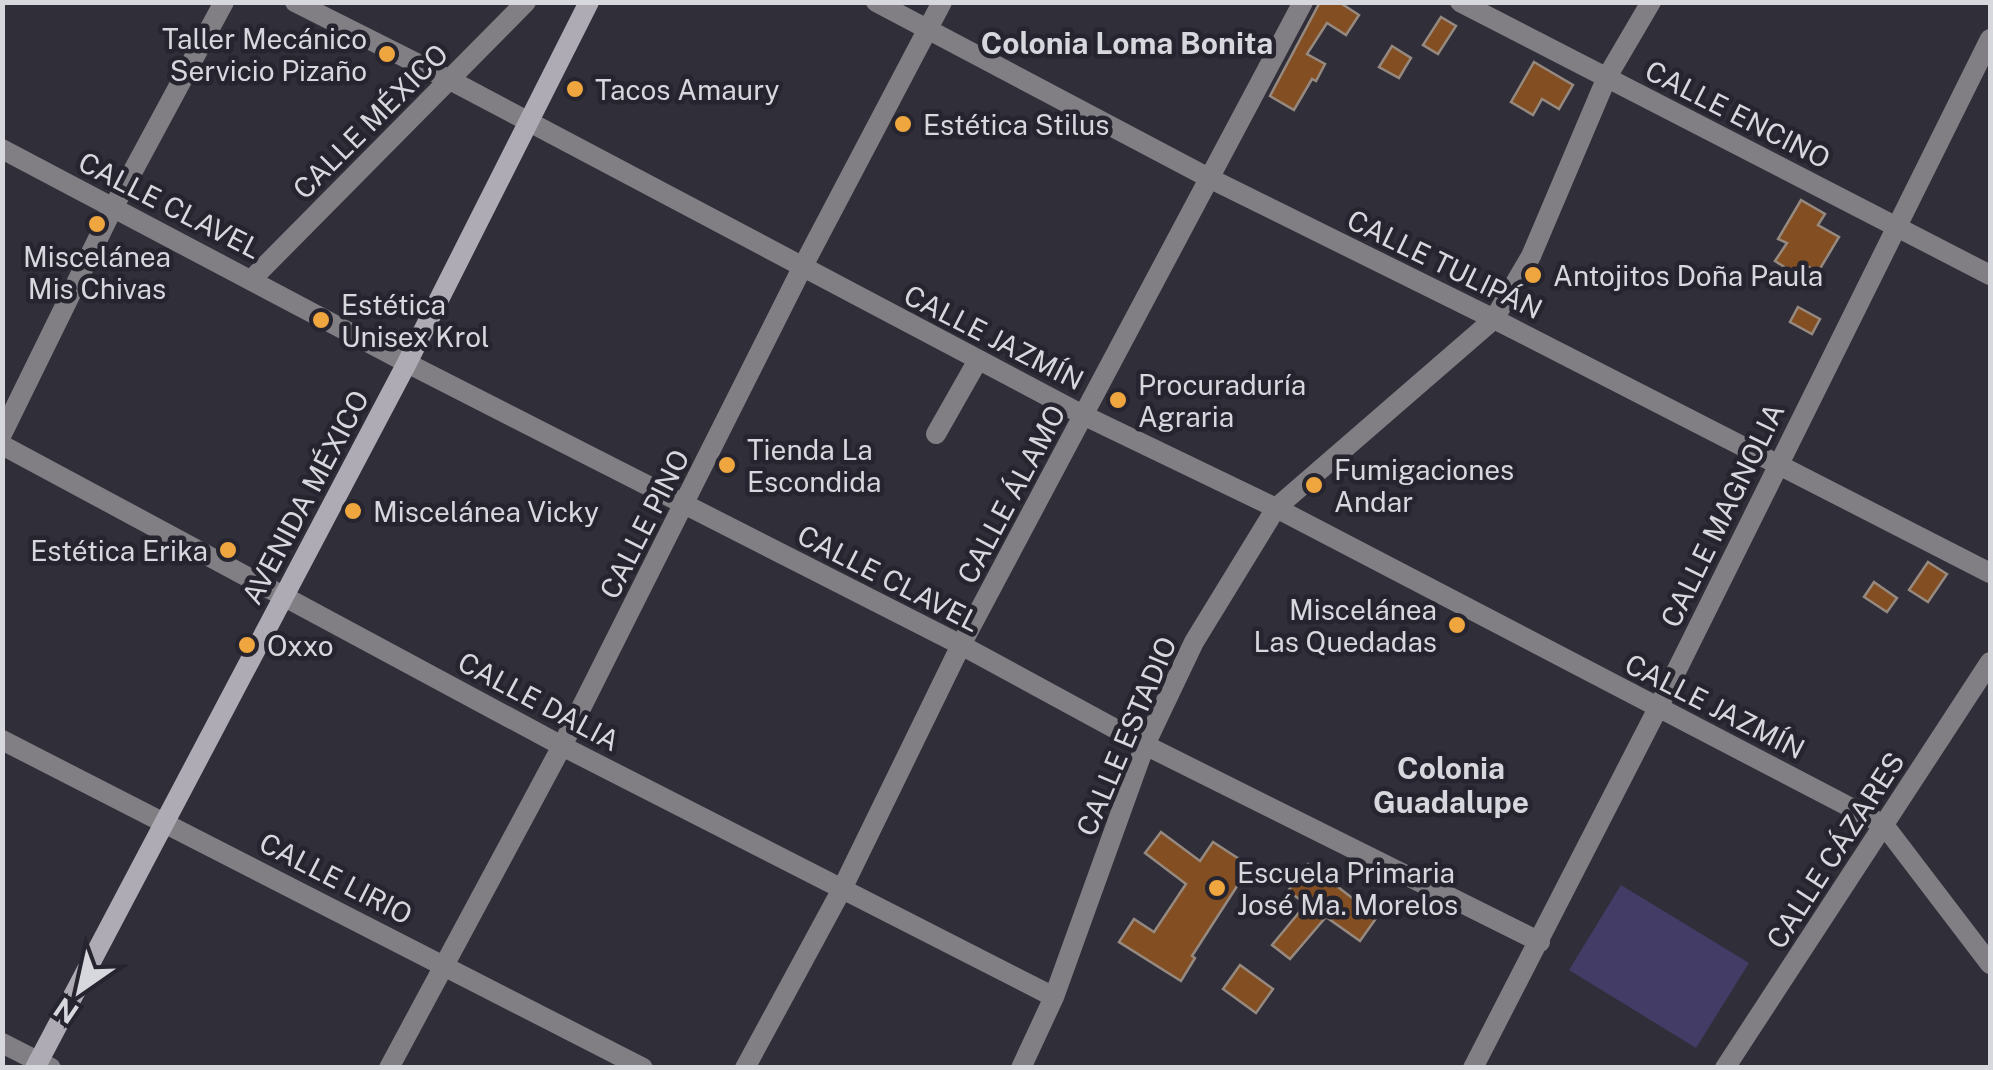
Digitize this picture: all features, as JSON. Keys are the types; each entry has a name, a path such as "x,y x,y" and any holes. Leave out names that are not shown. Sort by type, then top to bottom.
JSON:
{"street":[{"path":"2,434 113,208 224,2"},
{"name":"CALLE JAZMÍN","path":"296,2 1085,416 1276,508 1884,825"},
{"name":"CALLE MÉXICO","path":"252,279 526,2"},
{"name":"AVENIDA MÉXICO","path":"41,1066 164,822 407,363 589,2"},
{"name":"CALLE TULIPÁN","path":"876,2 1209,178 1778,462 1990,573"},
{"name":"CALLE PINO","path":"389,1068 562,746 802,268 942,2"},
{"name":"CALLE ÁLAMO","path":"745,1068 842,889 961,645 1303,2"},
{"name":"CALLE ENCINO","path":"1460,2 1990,275"},
{"name":"CALLE ESTADIO","path":"1025,1066 1146,746 1194,642 1276,508 1494,319 1531,256 1607,77 1651,2"},
{"name":"CALLE MAGNOLIA","path":"1473,1068 1658,708 1990,39"},
{"name":"CALLE CLAVEL","path":"2,149 407,363 961,645 1146,746 1540,942"},
{"path":"936,434 978,360"},
{"name":"CALLE DALIA","path":"2,445 562,746 1054,996"},
{"name":"CALLE CÁZARES","path":"1728,1066 1990,662"},
{"name":"CALLE LIRIO","path":"2,740 643,1068"},
{"path":"1884,825 1990,964"},
{"path":"2,1044 41,1066"}],"shaded area":[{"path":"1621,885 1749,963 1696,1048 1569,970"}],"building":[{"path":"1320,2 1339,2 1359,15 1346,35 1327,23 1307,54 1325,64 1294,110 1270,96"},
{"path":"1441,17 1456,26 1438,54 1423,45"},
{"path":"1392,46 1411,58 1399,78 1379,67"},
{"path":"1534,62 1573,85 1559,109 1542,99 1533,115 1511,102"},
{"path":"1801,200 1825,214 1818,225 1839,237 1818,272 1802,263 1794,273 1775,261 1787,243 1778,239"},
{"path":"1798,307 1820,319 1812,334 1790,322"},
{"path":"1928,562 1947,574 1928,602 1909,590"},
{"path":"1874,582 1897,598 1887,612 1864,597"},
{"path":"1161,832 1200,861 1213,842 1250,866 1192,956 1195,958 1181,981 1119,942 1134,919 1154,932 1186,884 1145,853"},
{"path":"1308,864 1377,917 1360,941 1326,917 1290,959 1272,945 1306,904 1288,891"},
{"path":"1240,965 1273,989 1256,1013 1223,989"}],"place":[{"name":"Taller Mecánico Servicio Pizaño","path":"387,54"},
{"name":"Tacos Amaury","path":"575,89"},
{"name":"Estética Stilus","path":"903,124"},
{"name":"Miscelánea Mis Chivas","path":"97,224"},
{"name":"Antojitos Doña Paula","path":"1533,275"},
{"name":"Estética Unisex Krol","path":"321,320"},
{"name":"Procuraduría Agraria","path":"1118,400"},
{"name":"Tienda La Escondida","path":"727,465"},
{"name":"Fumigaciones Andar","path":"1314,485"},
{"name":"Miscelánea Vicky","path":"353,511"},
{"name":"Estética Erika","path":"228,550"},
{"name":"Miscelánea Las Quedadas","path":"1457,625"},
{"name":"Oxxo","path":"247,645"},
{"name":"Escuela Primaria José Ma. Morelos","path":"1217,888"}],"district":[{"name":"Colonia Loma Bonita","path":"1127,43"},
{"name":"Colonia Guadalupe","path":"1451,785"}]}
